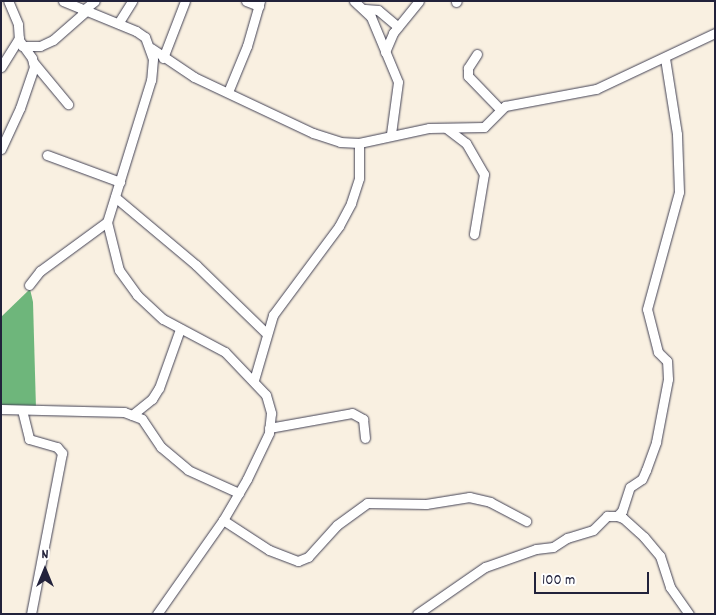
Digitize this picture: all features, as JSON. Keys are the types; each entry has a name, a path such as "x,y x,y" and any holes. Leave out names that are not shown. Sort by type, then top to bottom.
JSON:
{"street":[{"path":"8,1 18,24 20,42 33,62 68,104"},
{"path":"63,1 84,11 119,22 145,37 151,48 163,58 194,77 313,133 340,142 359,143 391,134 446,127 484,127 500,109 513,103 559,98 596,89 715,33"},
{"path":"20,42 40,46 53,40 95,1"},
{"path":"119,22 132,1"},
{"path":"163,58 185,1"},
{"path":"228,92 247,46 260,3 246,1"},
{"path":"354,1 365,9 400,89 393,110 391,134"},
{"path":"385,52 398,27 419,1"},
{"path":"365,9 378,10 398,27"},
{"path":"1,67 20,42"},
{"path":"151,48 151,80 107,222 119,270 126,282 163,318 225,352 254,380 266,395 271,413 270,428 262,451 239,493 223,520 157,614"},
{"path":"477,54 468,68 468,76 500,109"},
{"path":"616,516 622,511 630,487 642,479 646,470 656,442 668,379 667,361 658,352 647,309 679,192 678,141 665,58"},
{"path":"1,149 20,108 33,62"},
{"path":"446,127 466,143 484,174 474,234"},
{"path":"254,380 266,333 281,301 339,226 351,203 359,178 359,143"},
{"path":"47,156 120,182"},
{"path":"115,197 196,265 266,333"},
{"path":"29,285 47,266 107,222"},
{"path":"132,415 152,399 159,388 180,328"},
{"path":"1,410 94,409 132,415 148,425 161,447 188,470 239,493"},
{"path":"22,410 29,439 56,447 62,453 31,614"},
{"path":"270,428 352,414 363,418 365,438"},
{"path":"223,520 270,550 298,561 308,557 337,525 367,503 426,504 470,497 490,502 526,522"},
{"path":"416,614 485,567 536,550 553,547 567,538 593,530 608,516 616,516 644,537 660,556 670,586 689,614"}],"green space":[{"path":"30,289 33,302 36,409 1,405 1,317"}]}
